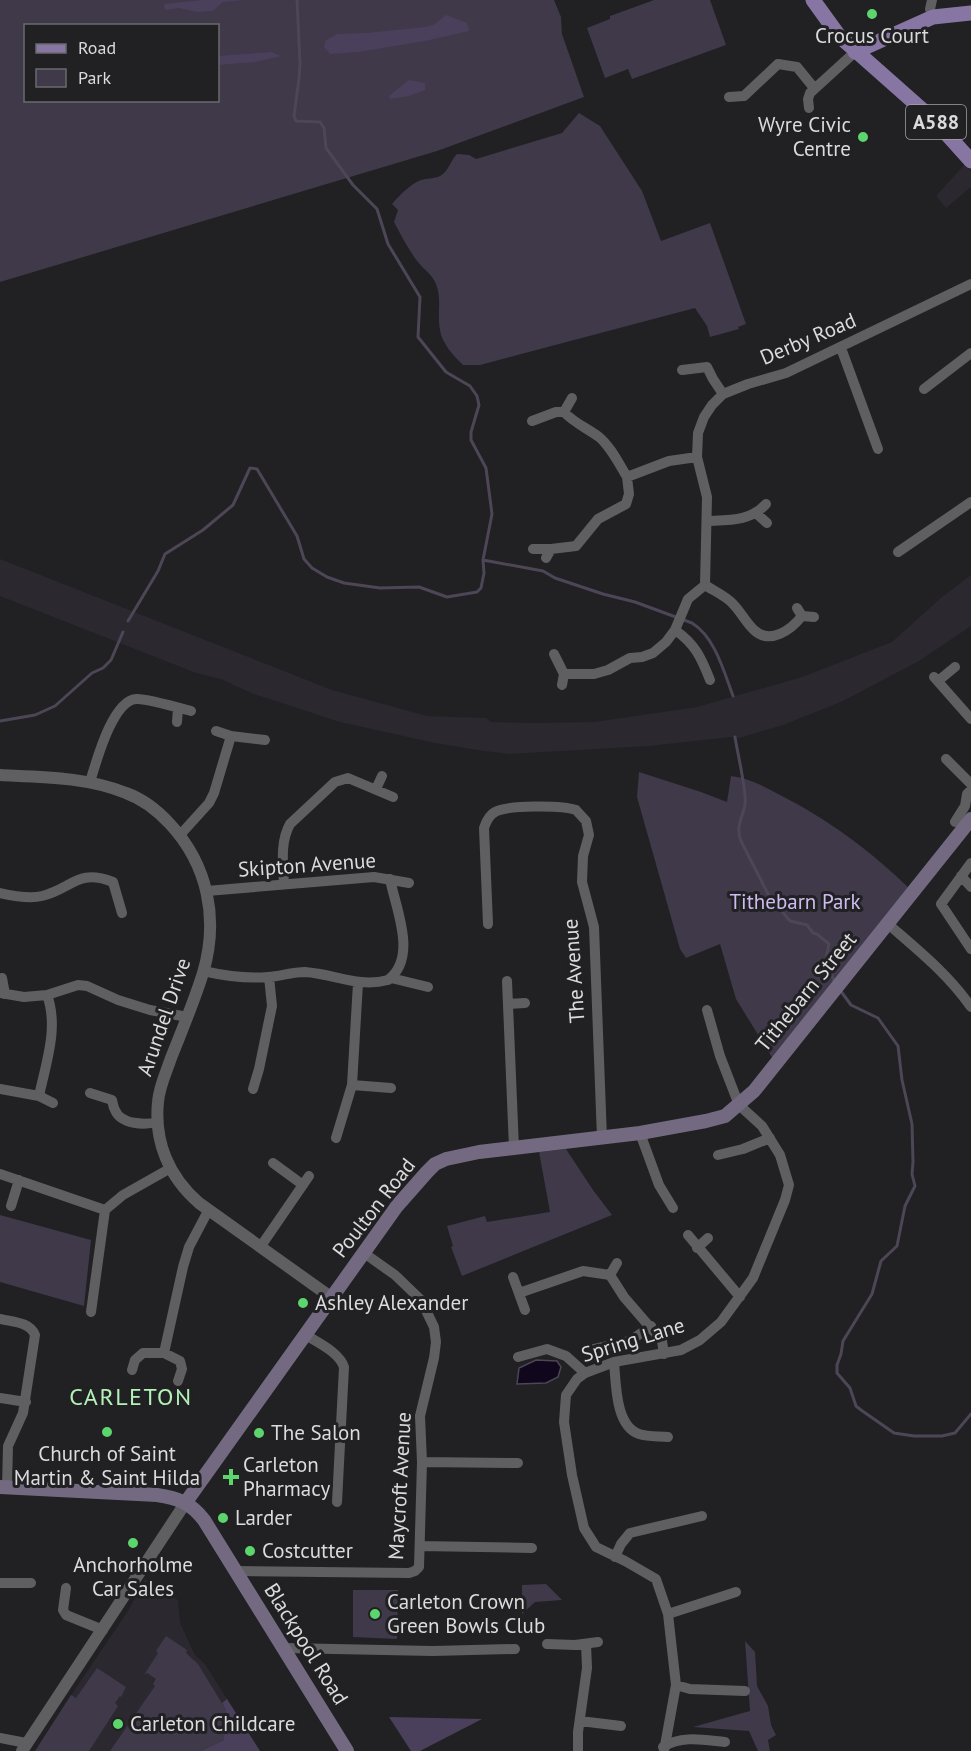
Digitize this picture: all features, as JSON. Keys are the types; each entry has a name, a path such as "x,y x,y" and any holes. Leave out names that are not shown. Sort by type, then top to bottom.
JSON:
{"main road":[{"name":"A588","path":"813,0 839,36 935,121 971,161"},
{"path":"855,52 933,17 971,13"},
{"name":"Tithebarn Street","path":"739,1105 754,1091 970,821"},
{"name":"Poulton Road","path":"186,1502 397,1206 435,1164 446,1159 479,1152 640,1133 720,1118 739,1105"},
{"path":"3,1487 158,1494 186,1502"},
{"name":"Blackpool Road","path":"186,1502 204,1520 347,1751"}],"street":[{"path":"932,0 930,9 933,17"},
{"path":"809,108 808,99 814,88 855,52"},
{"path":"729,97 744,96 778,64 797,67 814,88"},
{"path":"744,96 748,107"},
{"name":"Derby Road","path":"697,457 698,433 704,417 723,394 748,384 786,374 969,290"},
{"path":"841,348 878,449"},
{"path":"924,389 971,353"},
{"path":"682,370 707,367 723,394"},
{"path":"564,412 572,398"},
{"path":"532,421 556,412 564,412 573,421 585,427 602,440 627,477 629,494 626,504 598,519 576,546 548,554 533,549"},
{"path":"555,654 563,679 609,670 630,658 653,653 666,642 676,628 688,599 705,585 707,497 697,457 669,461 627,477"},
{"path":"898,552 971,502"},
{"path":"708,521 731,520 757,514 766,504"},
{"path":"757,514 767,523"},
{"path":"705,585 732,602 754,631 765,636 776,636 786,631 800,612 814,617"},
{"path":"676,628 691,641 702,659 710,680"},
{"path":"955,667 936,679 971,719"},
{"path":"90,782 111,725 125,703 136,699 191,711"},
{"path":"177,722 178,708"},
{"path":"216,731 231,736 266,740"},
{"path":"180,835 209,803 231,736"},
{"path":"946,759 971,784"},
{"path":"336,769 340,780"},
{"name":"Arundel Drive","path":"0,775 90,782 128,793 144,801 164,818 192,851 207,891 211,921 203,972 159,1093 159,1139 169,1169 188,1194 208,1211 332,1298"},
{"path":"376,789 382,776"},
{"path":"284,884 283,842 285,833 290,824 335,782 348,778 393,797"},
{"path":"955,822 971,790"},
{"name":"The Avenue","path":"488,924 493,908 484,828 491,815 495,811 519,807 576,810 586,821 589,835 583,856 582,882 594,927 602,1138"},
{"path":"971,863 940,904 971,949"},
{"path":"0,893 23,897 43,896 90,876 98,876 116,879 122,913"},
{"path":"961,876 971,887"},
{"name":"Skipton Avenue","path":"207,891 374,877 409,883"},
{"path":"203,972 234,978 269,977 292,972 306,972 358,983 379,982 391,978 401,966 404,946 390,879"},
{"path":"888,924 932,961 971,1007"},
{"path":"253,1089 264,1070 272,1006 269,977"},
{"path":"2,978 3,994 24,997 47,994 78,985 87,986 118,1000 150,1010 187,1017"},
{"path":"391,978 428,987"},
{"path":"507,981 514,1148"},
{"path":"336,1138 347,1119 352,1085 358,983"},
{"path":"39,1096 51,1042 52,1014 47,994"},
{"path":"508,1004 525,1003"},
{"path":"707,1010 720,1056 739,1105"},
{"path":"7,1078 4,1090 39,1096 53,1104"},
{"path":"352,1085 392,1088"},
{"path":"90,1093 112,1100 115,1110 122,1118 147,1125 158,1122"},
{"name":"Spring Lane","path":"664,1749 676,1685 668,1614 656,1580 596,1547 584,1528 572,1475 564,1422 566,1395 577,1379 585,1373 614,1362 681,1350 700,1340 722,1322 753,1278 789,1185 780,1155 770,1138 762,1126 739,1105"},
{"path":"640,1133 659,1185 673,1208"},
{"path":"718,1155 743,1149 770,1138"},
{"path":"261,1246 306,1181 273,1163"},
{"path":"91,1312 105,1210 123,1195 169,1169"},
{"path":"0,1174 105,1210"},
{"path":"12,1206 19,1180"},
{"path":"164,1353 189,1247 208,1211"},
{"path":"687,1235 740,1298"},
{"path":"697,1248 708,1238"},
{"name":"Maycroft Avenue","path":"235,1571 409,1573 415,1571 419,1566 422,1462 420,1416 434,1358 436,1342 434,1327 421,1300 395,1275 364,1253"},
{"path":"610,1275 617,1263"},
{"path":"519,1293 583,1271 610,1275 624,1297 662,1341 664,1354"},
{"path":"513,1276 525,1310"},
{"path":"0,1325 1,1313 33,1330 35,1341 26,1402 8,1446 3,1487"},
{"path":"590,1350 630,1341 651,1326"},
{"path":"306,1335 335,1354 344,1367 337,1502"},
{"path":"518,1357 547,1349 566,1356 585,1373"},
{"path":"132,1370 135,1359 143,1353 164,1353 180,1360 182,1369 178,1381"},
{"path":"614,1362 621,1414 627,1425 638,1434 668,1437"},
{"path":"0,1398 26,1402"},
{"path":"422,1462 518,1463"},
{"path":"0,1738 24,1747 186,1502"},
{"path":"615,1557 621,1544 630,1533 702,1516"},
{"path":"420,1546 532,1548"},
{"path":"0,1583 31,1583"},
{"path":"66,1588 63,1610 66,1615 103,1630"},
{"path":"668,1614 736,1592"},
{"path":"547,1644 598,1642"},
{"path":"578,1751 586,1644"},
{"path":"285,1648 433,1651 514,1649"},
{"path":"676,1685 690,1689 745,1691"},
{"path":"580,1721 621,1725"},
{"path":"664,1749 671,1742 690,1738 724,1742"}],"shaded area":[{"path":"203,0 245,0 223,2 213,11 197,12 179,8 165,10 164,4"},
{"path":"446,15 467,23 469,31 359,52 330,54 324,47 326,40 337,34 426,27 435,24"},
{"path":"271,52 281,56 255,62 219,65 219,56"},
{"path":"409,80 425,83 425,90 409,96 390,99 389,96"},
{"path":"965,164 971,171 971,187 946,208 936,196"},
{"path":"0,559 332,690 427,716 486,718 491,722 594,722 697,707 802,677 892,642 942,597 971,575 971,626 919,661 841,702 783,725 739,738 509,754 435,743 340,722 251,693 221,679 196,673 0,596"},
{"path":"536,1360 557,1361 561,1367 558,1377 546,1383 517,1384 519,1368"},
{"path":"145,1579 178,1600 180,1623 195,1655 205,1664 260,1751 86,1751 61,1710 128,1611"},
{"path":"227,1699 260,1751 201,1751 224,1740 226,1710 222,1703"},
{"path":"389,1717 482,1719 420,1751 411,1751"}],"green space":[{"path":"0,0 554,0 561,17 562,34 584,97 437,151 0,282"},
{"path":"654,0 710,0 726,45 632,79 628,69 605,78 587,28 610,19 610,16"},
{"path":"579,113 600,126 642,191 661,241 710,223 746,324 738,327 739,329 710,337 707,326 695,308 480,365 463,365 443,340 439,324 439,295 436,284 420,265 402,237 394,222 398,210 392,204 405,190 417,182 443,174 457,154 469,155 476,159 562,133"},
{"name":"Tithebarn Park","path":"639,772 727,802 731,776 756,783 833,826 882,863 913,892 776,1064 736,999 720,944 686,958 680,949 637,797"},
{"path":"566,1149 612,1215 462,1276 451,1247 453,1246 447,1226 485,1216 487,1222 550,1212 539,1152"},
{"path":"0,1215 91,1240 84,1306 0,1282"},
{"path":"546,1584 562,1600 535,1602 522,1614 522,1585"},
{"name":"Carleton Crown Green Bowls Club","path":"353,1590 398,1590 397,1639 353,1637"},
{"path":"166,1636 187,1650 186,1653 198,1664 226,1710 227,1735 224,1740 201,1751 110,1751 155,1686 153,1684 156,1679 147,1673 144,1675"},
{"path":"745,1641 755,1652 757,1686 768,1706 771,1725 776,1735 768,1740 770,1751 758,1751 749,1731 693,1727 750,1711"},
{"path":"97,1668 126,1687 115,1703 118,1706 89,1751 35,1751 71,1695 76,1698"}],"waterway":[{"path":"297,0 300,63 294,116 296,121 320,122 324,128 326,148 353,185 377,209 388,244 420,297 418,337 446,372 470,386 477,396 479,405 471,440 486,468 492,514 483,560 543,571 555,578 635,602 692,623 700,629 713,646 733,696"},
{"path":"128,621 158,571 165,554 203,530 233,505 250,468 257,469 297,536 304,559 312,568 327,577 344,583 380,588 419,587 447,597 477,592 481,588 484,573 483,560"},
{"path":"0,721 35,715 55,706 92,673 103,668 111,660 123,632"},
{"path":"735,737 745,798 739,826 741,841 768,894 790,921 807,925 813,933 829,944 825,963 835,982"},
{"path":"840,990 851,1005 878,1018 898,1046 902,1080 912,1124 912,1174 915,1186 905,1206 897,1246 881,1261 872,1294 843,1341 837,1373 850,1388 856,1406 894,1433 914,1436 942,1436 955,1433 971,1414"}],"place":[{"name":"Crocus Court","path":"872,14"},
{"name":"Wyre Civic Centre","path":"863,137"},
{"name":"Ashley Alexander","path":"303,1303"},
{"name":"Church of Saint Martin & Saint Hilda","path":"107,1432"},
{"name":"The Salon","path":"259,1433"},
{"name":"Carleton Pharmacy","path":"231,1477"},
{"name":"Larder","path":"223,1518"},
{"name":"Anchorholme Car Sales","path":"133,1543"},
{"name":"Costcutter","path":"250,1551"},
{"name":"Carleton Crown Green Bowls Club","path":"375,1614"},
{"name":"Carleton Childcare","path":"118,1724"}],"district":[{"name":"CARLETON","path":"131,1397"}]}
